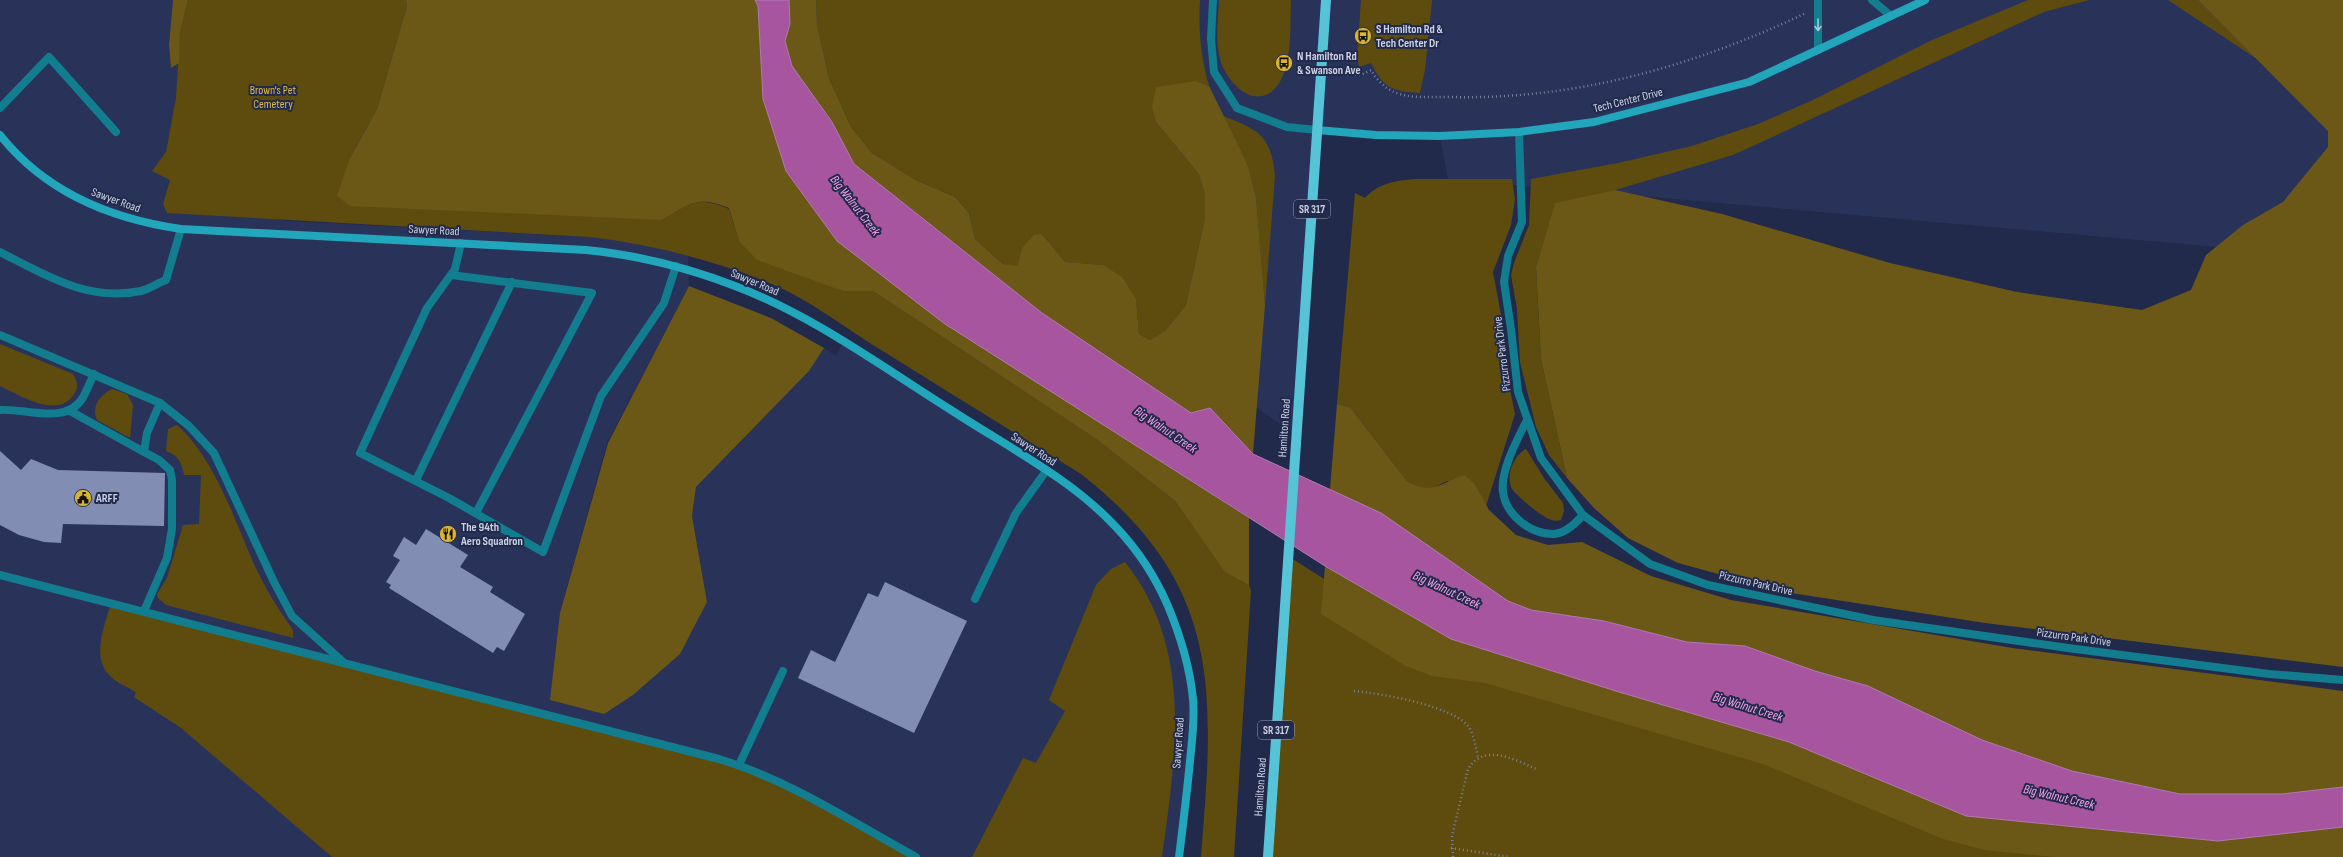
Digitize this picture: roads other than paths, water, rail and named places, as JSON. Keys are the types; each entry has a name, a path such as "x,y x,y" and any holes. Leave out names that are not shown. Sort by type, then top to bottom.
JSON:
{"main road":[{"name":"Hamilton Road","path":"1268,857 1326,0"}],"street":[{"path":"1213,0 1212,39 1214,72 1236,108 1287,127 1317,130"},
{"path":"1872,0 1891,16"},
{"name":"Tech Center Drive","path":"1317,130 1390,136 1519,132 1594,122 1749,82 1925,0"},
{"path":"1818,4 1818,50"},
{"path":"0,108 49,57 116,132"},
{"name":"Pizzurro Park Drive","path":"1519,132 1522,222 1508,256 1504,282 1518,392 1541,458 1583,515 1650,564 1708,585 1836,613 1929,629 2269,674 2343,680"},
{"name":"Sawyer Road","path":"0,135 37,173 82,200 130,220 181,229 461,243 629,254 676,266 735,286 797,315 1046,471 1090,502 1116,526 1136,552 1168,605 1187,662 1193,700 1191,747 1179,857"},
{"path":"0,252 63,284 106,295 142,291 166,280 181,229"},
{"path":"461,243 455,269 428,308 360,453 416,480 544,552 601,396 664,303 676,266"},
{"path":"451,275 592,293 476,513"},
{"path":"416,480 512,282"},
{"path":"0,335 160,403 189,426 214,453 274,582 292,616 344,662"},
{"path":"0,410 53,414 70,411 81,400 94,374"},
{"path":"144,452 147,433 160,403"},
{"path":"70,411 159,460 170,470 172,487 172,529 167,558 144,611"},
{"path":"1527,420 1515,444 1506,472 1502,492 1511,512 1528,528 1553,534 1572,527 1583,515"},
{"path":"975,599 1016,513 1046,471"},
{"path":"0,574 739,765 781,783 916,857"},
{"path":"739,765 784,671"}],"water":[{"name":"Big Walnut Creek","path":"755,0 789,0 790,24 785,41 792,66 832,122 854,164 1042,313 1191,413 1210,408 1253,454 1381,513 1508,601 1531,610 1604,621 1687,642 1745,646 1815,671 1868,686 1982,740 2072,771 2180,794 2282,794 2343,787 2343,827 2218,841 1966,816 1789,742 1619,692 1451,639 1325,566 945,324 837,241 786,171 763,99 758,6"}],"place":[{"name":"S Hamilton Rd & Tech Center Dr","path":"1363,36"},
{"name":"N Hamilton Rd & Swanson Ave","path":"1284,63"},
{"name":"ARFF","path":"83,498"},
{"name":"The 94th Aero Squadron","path":"448,534"}],"park label":[{"name":"Brown's Pet Cemetery","path":"273,97"}]}
